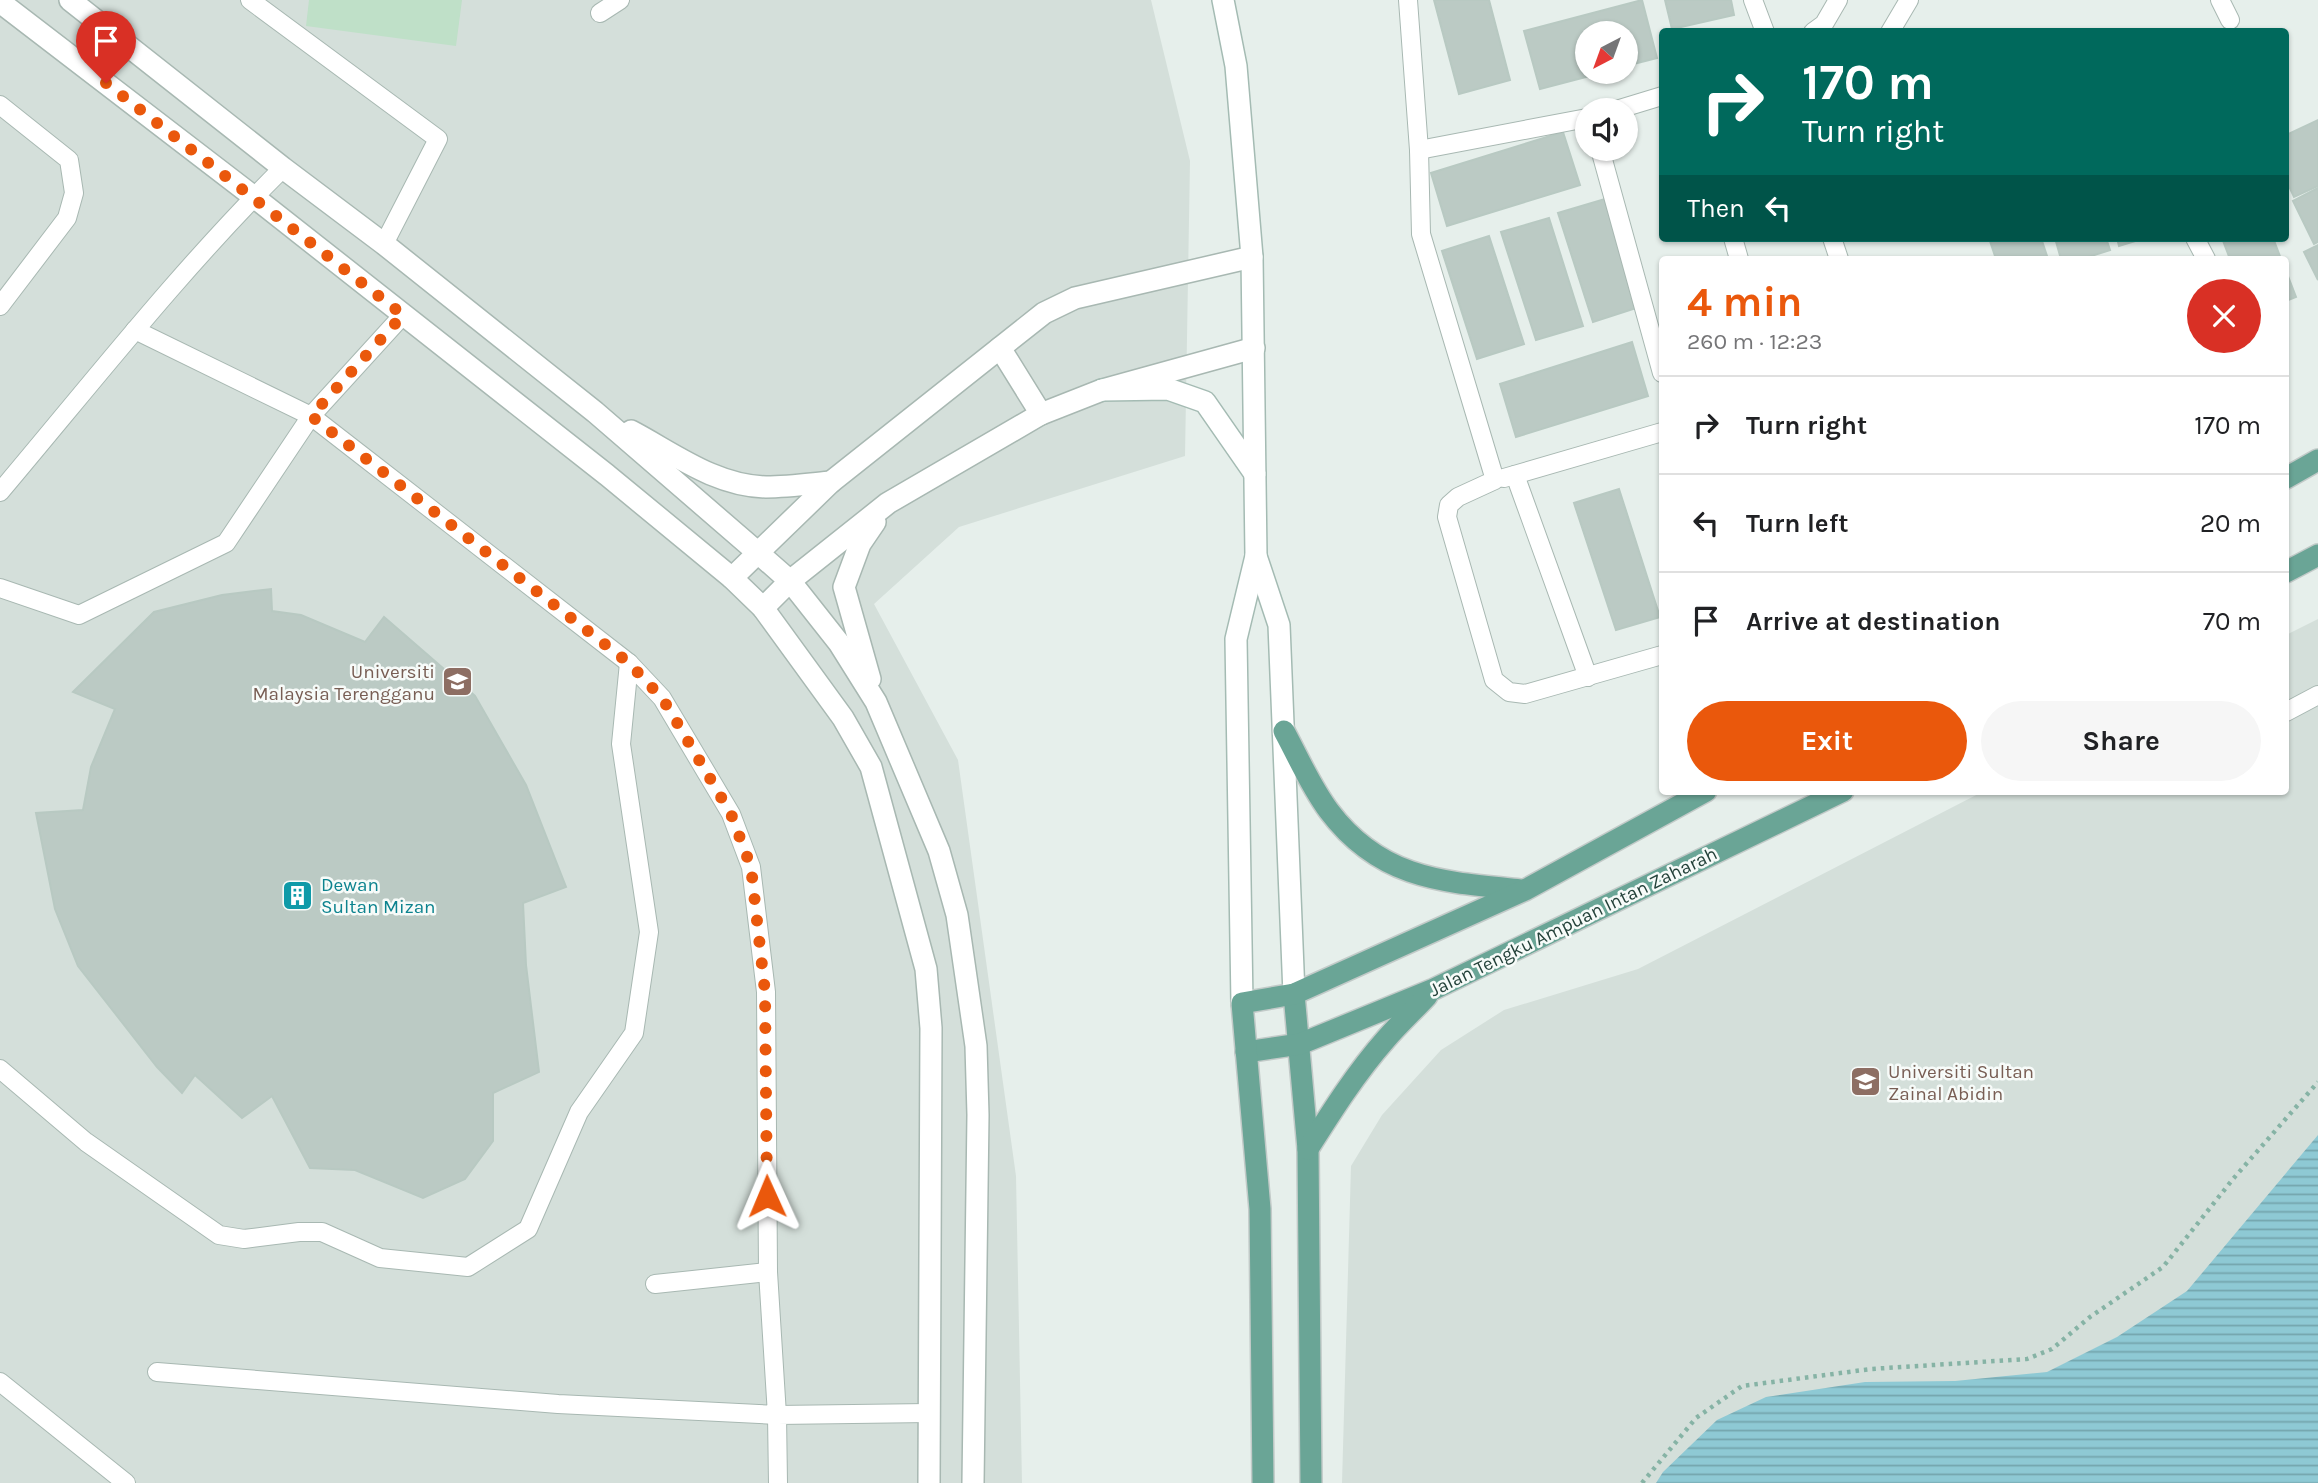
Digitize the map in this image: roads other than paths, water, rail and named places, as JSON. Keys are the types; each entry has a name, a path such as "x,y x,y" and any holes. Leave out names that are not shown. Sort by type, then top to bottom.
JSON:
{"main road":[{"path":"2289,476 2318,460"},
{"path":"2289,570 2318,555"},
{"path":"1284,731 1329,811 1363,848 1399,869 1446,882 1525,890"},
{"path":"1263,1483 1260,1209 1242,1003 1294,994 1525,890 1699,795"},
{"name":"Jalan Tengku Ampuan Intan Zaharah","path":"1246,1052 1300,1044 1434,989 1835,795"},
{"path":"1308,1149 1343,1094 1385,1039 1434,989"},
{"path":"1294,994 1308,1149 1311,1483"}],"street":[{"path":"69,0 384,244 594,412 757,552 790,581 839,643 876,702"},
{"path":"1223,0 1236,66 1252,257 1254,348 1256,556 1236,639 1242,1003"},
{"path":"0,2 254,197 607,475 732,578 763,608 843,718 871,767 926,969 931,1028 929,1483"},
{"path":"732,578 831,482 1044,313 1075,298 1252,257"},
{"path":"1000,348 1041,414"},
{"path":"763,608 790,581 888,503 1041,414 1102,390 1254,348"},
{"path":"1102,390 1168,389 1205,402 1255,474"},
{"path":"594,412 688,465 731,481 764,487 831,482"},
{"path":"888,503 860,544 844,587 876,702 939,852 957,915 976,1045 978,1115 973,1483"},
{"path":"1256,556 1279,625 1294,994"}],"lane":[{"path":"250,0 438,139 384,244"},
{"path":"600,13 620,0"},
{"path":"1408,0 1419,150 1421,234 1495,480"},
{"path":"1753,0 1764,28"},
{"path":"1818,28 1838,0"},
{"path":"1892,28 1909,0"},
{"path":"2220,0 2230,20"},
{"path":"1638,103 1659,97"},
{"path":"0,105 69,160 74,193 67,218 0,306"},
{"path":"1419,150 1575,120"},
{"path":"1603,161 1659,362"},
{"path":"0,492 135,330 283,168"},
{"path":"0,588 79,615 226,543 311,416 403,315"},
{"path":"135,330 311,416 629,663 662,698 731,814 751,867 765,992 768,1272 777,1415 778,1483"},
{"path":"1659,433 1495,480 1458,497 1449,505 1447,517 1494,680 1509,692 1525,694 1659,657"},
{"path":"1516,475 1588,677"},
{"path":"0,1069 86,1142 219,1235 244,1239 322,1232 380,1258 468,1267 528,1229 579,1112 634,1033 649,932 621,744 629,663"},
{"path":"2289,710 2318,695"},
{"path":"655,1284 768,1272"},
{"path":"157,1372 558,1404 777,1415 929,1413"},
{"path":"0,1382 126,1483"}],"water":[{"path":"2318,1135 2318,1483 1656,1483 1663,1472 1717,1420 1766,1397 1865,1382 1955,1381 2047,1372 2117,1337 2187,1291"}],"place":[{"name":"Universiti Malaysia Terengganu","path":"458,682"},
{"name":"Dewan Sultan Mizan","path":"298,895"},
{"name":"Universiti Sultan Zainal Abidin","path":"1865,1082"}]}
